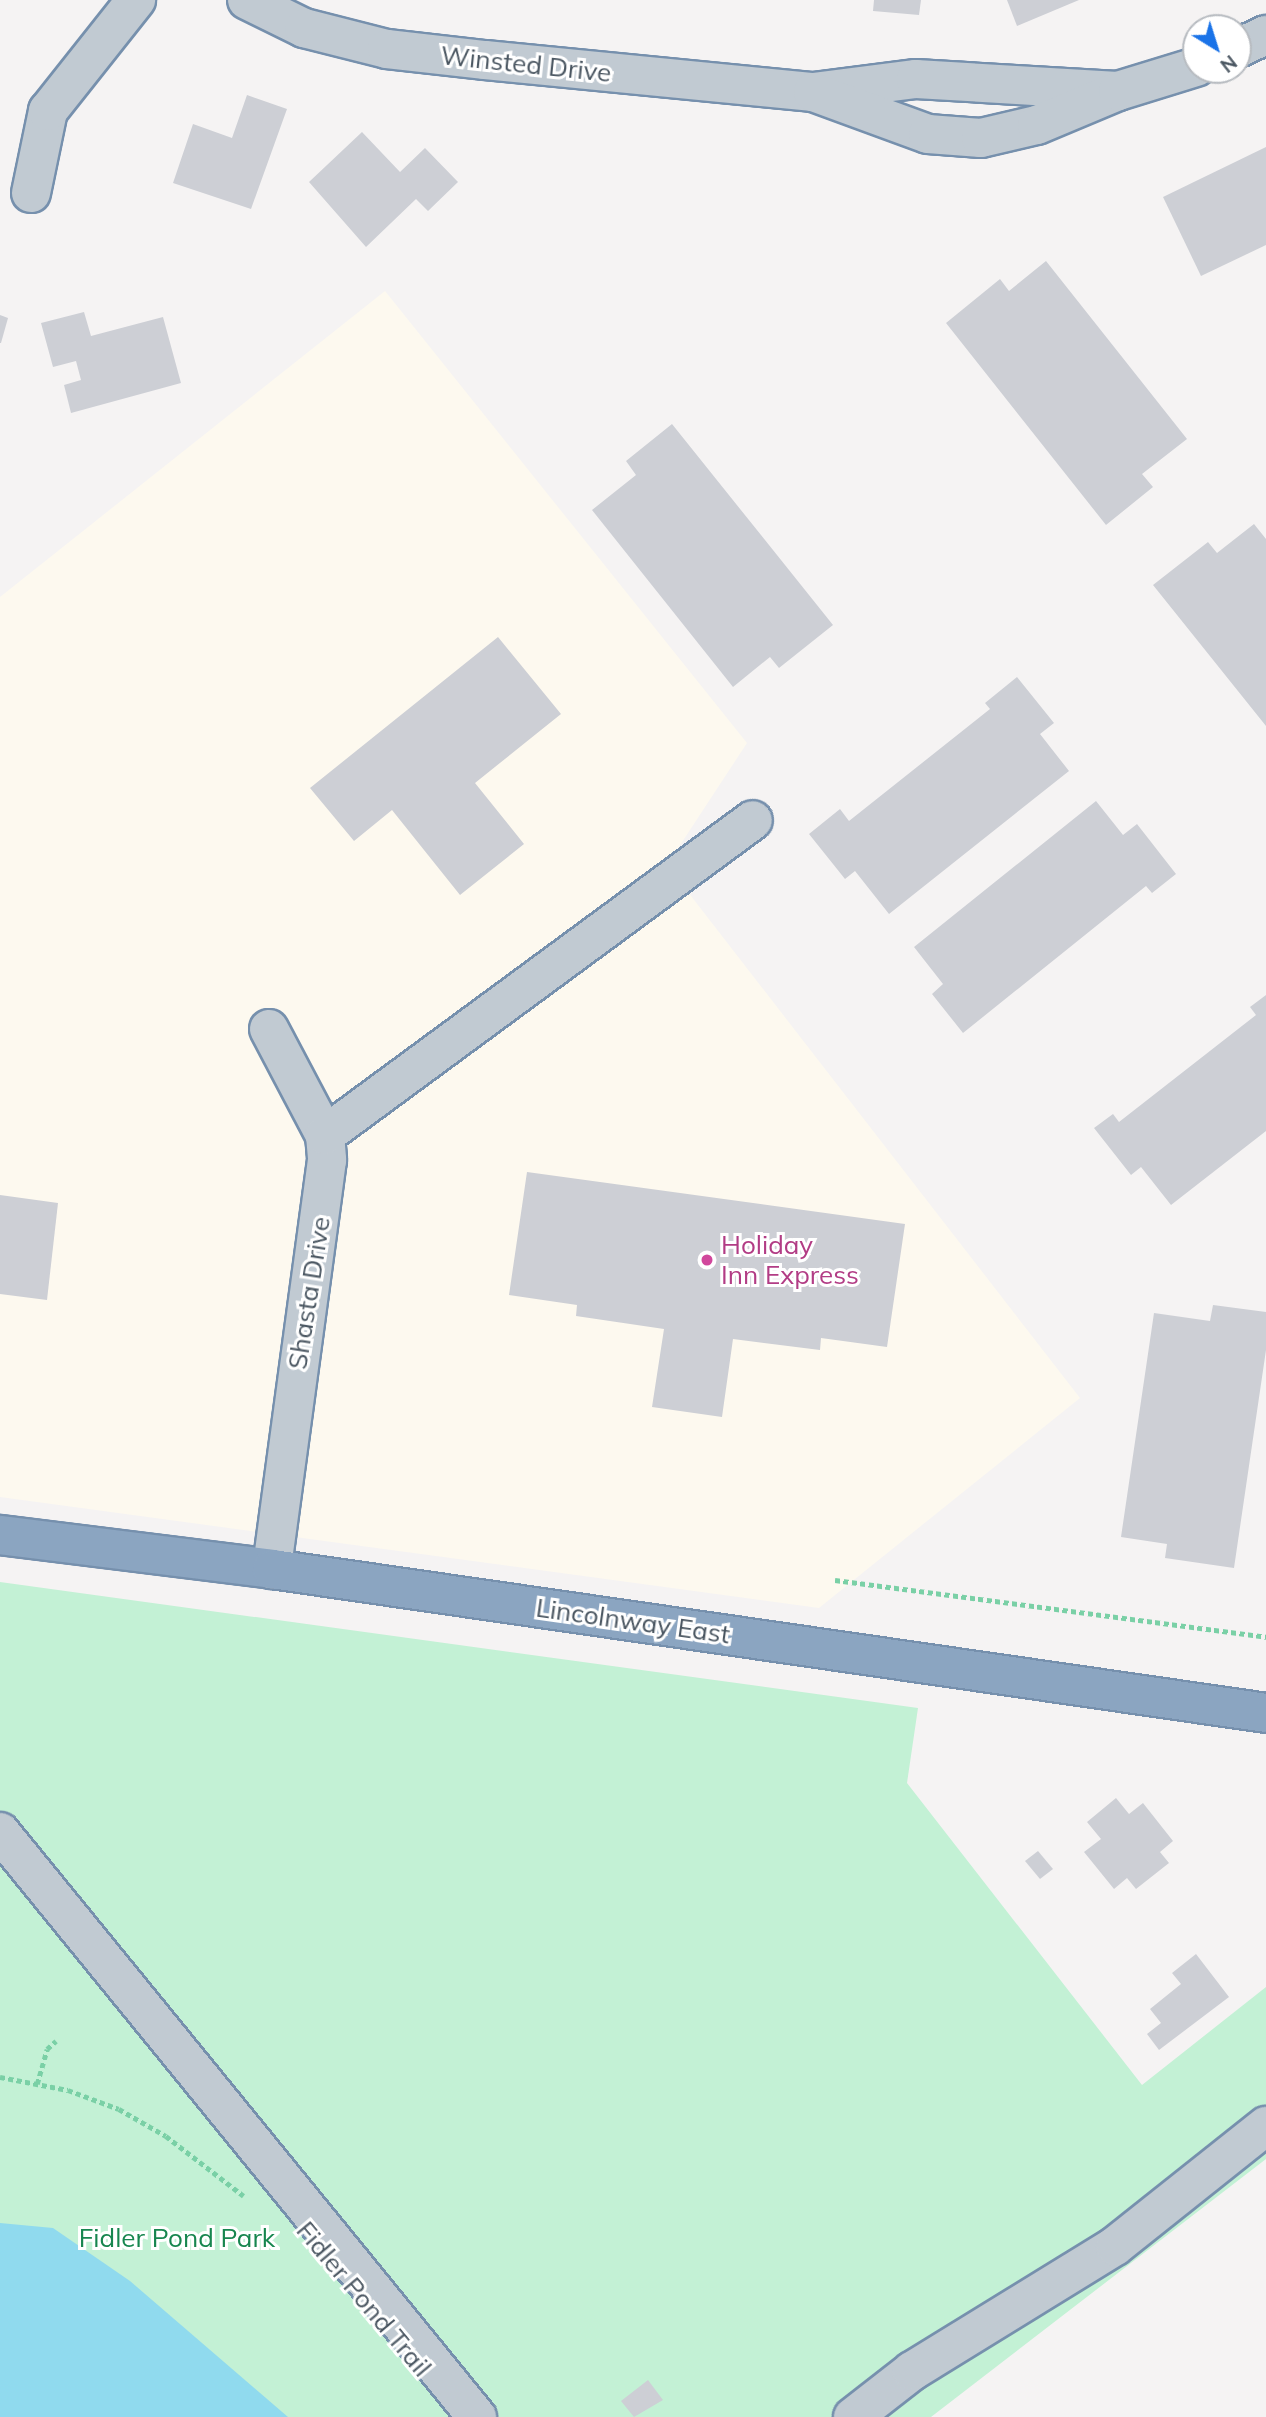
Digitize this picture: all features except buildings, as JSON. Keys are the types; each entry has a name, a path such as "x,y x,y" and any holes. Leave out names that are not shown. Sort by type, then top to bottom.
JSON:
{"highway":[{"name":"Lincolnway East","path":"0,1535 272,1569 1266,1713"}],"street":[{"path":"31,193 48,111 136,0"},
{"name":"Winsted Drive","path":"247,0 304,28 387,49 813,92 916,79 1118,91"},
{"name":"Winsted Drive","path":"813,92 928,134 981,138 1037,125 1118,91 1182,71"},
{"path":"325,1135 753,820"},
{"name":"Shasta Drive","path":"270,1029 325,1135 325,1189 272,1569"},
{"path":"0,1832 477,2417"},
{"path":"853,2417 912,2371 1115,2246 1266,2126"}],"path":[{"path":"835,1580 1266,1637"},
{"path":"37,2084 47,2049 56,2041"},
{"path":"0,2077 37,2084 119,2109 185,2149 253,2203"}],"shaded area":[{"path":"385,291 747,743 667,865 1080,1398 819,1608 0,1497 0,597"}],"green space":[{"name":"Fidler Pond Park","path":"0,1582 918,1708 907,1783 1142,2085 1266,1987 1266,2159 931,2417 0,2417"}],"water":[{"path":"0,2223 53,2228 130,2281 288,2417 0,2417"}],"place":[{"name":"Holiday Inn Express","path":"707,1260"}]}
